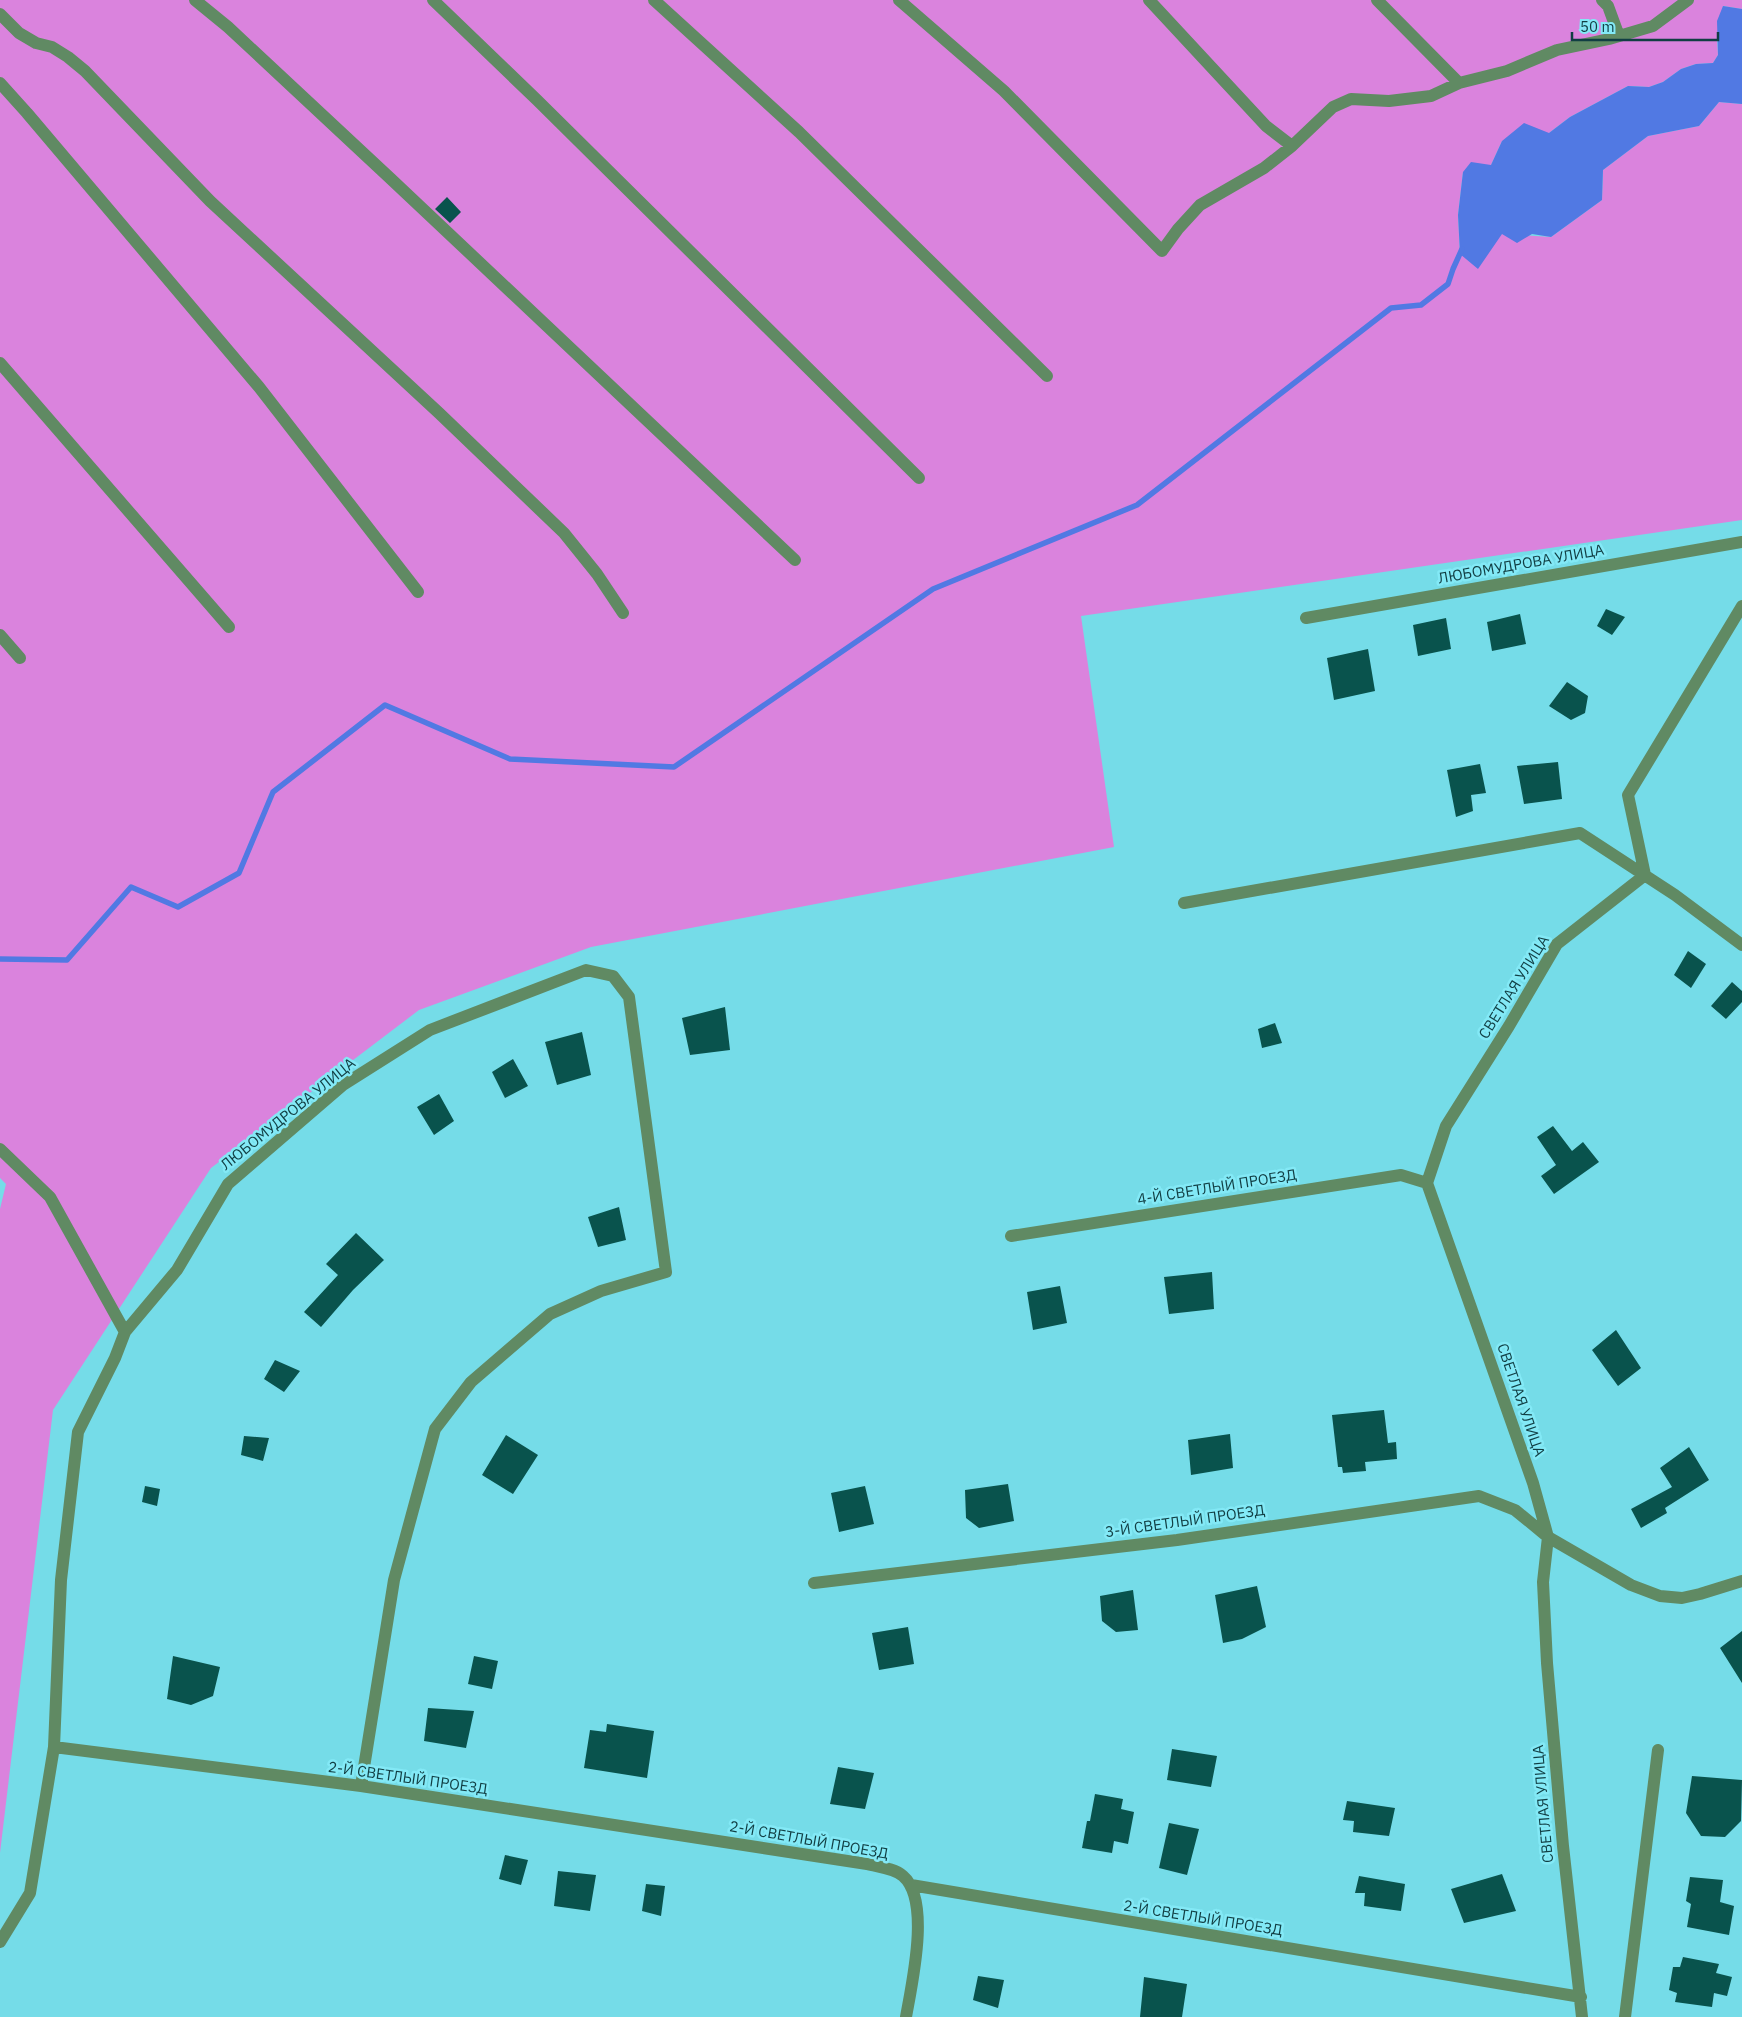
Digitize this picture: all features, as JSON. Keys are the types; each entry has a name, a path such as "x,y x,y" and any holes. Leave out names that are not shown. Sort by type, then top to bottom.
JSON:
{"street":[{"path":"195,0 228,27 795,560"},
{"path":"433,0 537,100 918,478"},
{"path":"654,0 799,132 1047,376"},
{"path":"899,0 1004,91 1162,251 1178,229 1200,205 1264,168 1292,146 1333,107 1351,99 1388,101 1431,96 1459,83 1507,71 1557,50 1654,26 1688,0"},
{"path":"1149,0 1266,126 1292,146"},
{"path":"1377,0 1459,83"},
{"path":"1602,0 1608,6 1619,36"},
{"path":"0,14 18,33 36,44 52,48 68,57 85,71 210,201 510,480 564,533 597,574 623,613"},
{"path":"0,83 27,112 259,387 418,592"},
{"path":"0,363 229,627"},
{"name":"ЛЮБОМУДРОВА УЛИЦА","path":"1306,618 1742,542"},
{"path":"1645,875 1628,795 1742,606"},
{"path":"0,635 20,658"},
{"path":"1184,903 1580,833 1675,894 1742,945"},
{"name":"СВЕТЛАЯ УЛИЦА","path":"1582,2017 1563,1846 1547,1663 1543,1582 1548,1537 1533,1483 1427,1183 1446,1126 1509,1026 1557,944 1645,875"},
{"name":"ЛЮБОМУДРОВА УЛИЦА","path":"0,1942 30,1893 54,1747 61,1580 78,1432 115,1358 125,1332 178,1270 228,1184 343,1085 430,1030 586,970 613,976 629,997 666,1272 601,1290 550,1314 471,1382 436,1429 394,1580 361,1786"},
{"path":"0,1149 50,1197 125,1332"},
{"name":"4-Й СВЕТЛЫЙ ПРОЕЗД","path":"1011,1236 1401,1175 1427,1183"},
{"name":"3-Й СВЕТЛЫЙ ПРОЕЗД","path":"814,1584 1177,1540 1479,1496 1515,1510 1548,1537 1631,1584 1660,1596 1682,1598 1742,1581"},
{"name":"2-Й СВЕТЛЫЙ ПРОЕЗД","path":"54,1747 361,1786 867,1864 888,1869 902,1875 911,1885 1580,1997"},
{"path":"1625,2017 1658,1750"},
{"path":"906,2017 919,1918 916,1896 911,1885"}],"shaded area":[{"path":"0,0 1742,0 1742,9 1723,6 1717,38 1718,55 1713,63 1696,64 1681,69 1663,82 1649,87 1628,86 1570,117 1549,133 1502,141 1491,165 1463,172 1458,215 1460,254 1502,234 1551,237 1602,200 1603,170 1648,136 1699,126 1719,102 1742,104 1742,520 1081,616 1114,847 591,947 419,1010 211,1168 53,1410 0,1853 0,1209 6,1184 0,1178"}],"water":[{"path":"1723,6 1742,9 1742,104 1719,102 1699,126 1648,136 1603,170 1602,200 1551,237 1532,234 1517,243 1502,234 1478,269 1460,254 1458,215 1463,172 1471,162 1491,165 1502,141 1524,123 1549,133 1570,117 1628,86 1649,87 1663,82 1681,69 1696,64 1713,63 1718,55 1717,21"}],"building":[{"path":"447,197 461,212 450,223 435,209"},
{"path":"1606,609 1625,617 1612,635 1597,626"},
{"path":"1520,614 1526,644 1492,651 1487,622"},
{"path":"1446,618 1451,649 1418,656 1413,625"},
{"path":"1368,649 1375,691 1334,700 1327,658"},
{"path":"1567,682 1588,696 1585,713 1571,720 1549,706"},
{"path":"1558,762 1562,799 1524,804 1517,766"},
{"path":"1480,764 1486,793 1471,795 1473,811 1456,817 1447,770"},
{"path":"1688,951 1706,964 1691,988 1674,975"},
{"path":"1732,982 1742,991 1742,1002 1726,1019 1711,1006"},
{"path":"725,1007 730,1050 690,1055 682,1018"},
{"path":"1275,1023 1282,1043 1262,1048 1258,1029"},
{"path":"582,1032 591,1075 557,1085 545,1042"},
{"path":"513,1059 528,1086 505,1098 492,1072"},
{"path":"439,1094 454,1121 434,1135 417,1107"},
{"path":"1553,1126 1572,1151 1583,1142 1599,1162 1554,1194 1541,1176 1556,1165 1537,1137"},
{"path":"619,1207 626,1240 598,1247 588,1217"},
{"path":"356,1233 384,1260 353,1290 321,1327 304,1312 338,1275 326,1264"},
{"path":"1212,1272 1214,1309 1169,1314 1164,1277"},
{"path":"1060,1286 1067,1323 1033,1330 1027,1292"},
{"path":"1616,1330 1641,1368 1618,1386 1592,1350"},
{"path":"275,1360 300,1371 284,1392 264,1379"},
{"path":"1384,1410 1388,1443 1396,1442 1397,1459 1365,1462 1366,1471 1343,1473 1342,1467 1338,1467 1332,1415"},
{"path":"1230,1434 1233,1468 1191,1475 1188,1440"},
{"path":"506,1435 538,1455 513,1494 482,1475"},
{"path":"244,1436 269,1438 263,1461 241,1455"},
{"path":"1689,1447 1709,1480 1665,1508 1667,1513 1641,1528 1631,1509 1672,1487 1660,1468"},
{"path":"1008,1484 1014,1521 979,1528 966,1518 965,1490"},
{"path":"145,1486 160,1489 157,1506 142,1502"},
{"path":"865,1486 874,1524 839,1532 831,1493"},
{"path":"1257,1586 1266,1627 1242,1639 1223,1643 1215,1595"},
{"path":"1133,1590 1138,1630 1116,1632 1102,1621 1100,1596"},
{"path":"908,1627 914,1664 879,1670 872,1633"},
{"path":"1742,1631 1742,1683 1720,1648"},
{"path":"173,1656 220,1667 213,1696 191,1705 167,1699"},
{"path":"474,1656 498,1661 492,1689 468,1684"},
{"path":"428,1708 474,1711 466,1748 424,1741"},
{"path":"607,1724 654,1731 647,1778 584,1768 590,1730 606,1732"},
{"path":"1172,1749 1217,1756 1211,1787 1167,1780"},
{"path":"838,1767 874,1773 865,1809 830,1804"},
{"path":"1692,1776 1742,1780 1741,1821 1725,1837 1701,1836 1686,1813"},
{"path":"1095,1794 1123,1799 1121,1809 1134,1812 1128,1844 1114,1841 1112,1853 1082,1848"},
{"path":"1347,1801 1395,1808 1389,1836 1353,1832 1354,1821 1343,1820"},
{"path":"1169,1823 1199,1829 1187,1875 1159,1868"},
{"path":"505,1855 528,1860 521,1885 499,1879"},
{"path":"558,1871 596,1875 590,1911 554,1906"},
{"path":"1502,1874 1516,1911 1464,1923 1451,1889"},
{"path":"1359,1876 1405,1884 1401,1911 1364,1906 1365,1893 1355,1893"},
{"path":"1690,1877 1723,1880 1720,1902 1734,1906 1729,1935 1687,1927 1691,1904 1686,1901"},
{"path":"646,1884 665,1886 661,1916 642,1911"},
{"path":"1683,1957 1719,1964 1716,1973 1732,1977 1727,1996 1714,1993 1712,2007 1675,2002 1677,1993 1669,1990 1673,1967 1680,1967"},
{"path":"978,1976 1004,1980 998,2008 973,2000"},
{"path":"1144,1977 1187,1984 1182,2017 1140,2017"}],"waterway":[{"path":"0,959 67,960 131,887 178,907 239,873 273,792 385,705 510,759 674,767 933,589 1137,505 1391,308 1421,305 1448,284 1462,249"}]}
